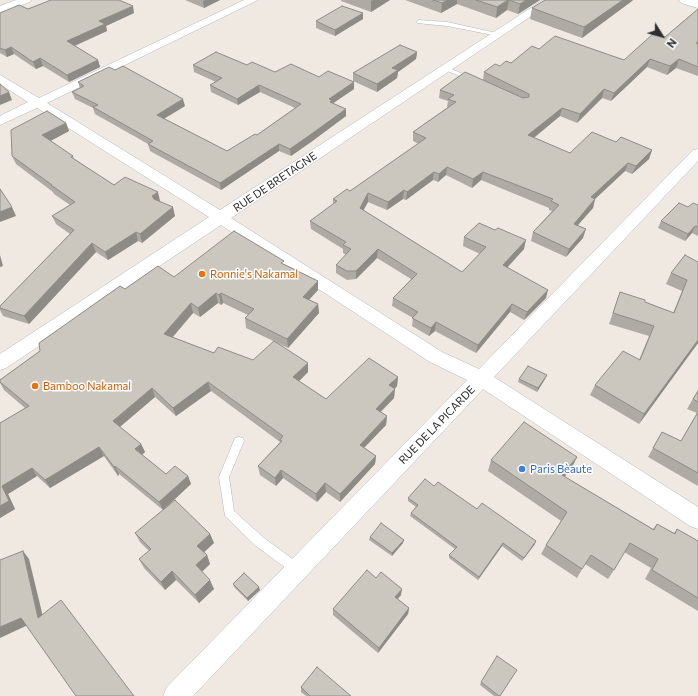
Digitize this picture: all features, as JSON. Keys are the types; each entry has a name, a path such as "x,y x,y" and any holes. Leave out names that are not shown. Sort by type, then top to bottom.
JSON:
{"street":[{"path":"0,10 26,0"},
{"path":"0,121 253,0"},
{"name":"RUE DE BRETAGNE","path":"0,363 550,0"},
{"path":"686,0 698,4"},
{"path":"0,79 221,218 436,357 482,378 698,519"},
{"name":"RUE DE LA PICARDE","path":"176,696 698,153"}],"lane":[{"path":"419,22 461,26 498,34"},
{"path":"445,68 480,83"},
{"path":"239,441 224,477 229,513 260,542 298,570"}],"building":[{"path":"51,0 119,0 133,6 99,21 105,24 67,41 98,60 67,75 40,58 33,62 11,47 5,50 0,48 0,13 19,5 28,9"},
{"path":"433,0 447,0 442,3"},
{"path":"476,0 508,0 497,7"},
{"path":"509,0 526,0 520,4"},
{"path":"545,0 623,0 584,27 532,8"},
{"path":"342,6 363,13 335,30 316,21"},
{"path":"698,9 698,42 696,43 698,44 698,67 679,59 670,66 650,59 614,93 604,89 580,114 562,108 528,135 570,153 592,132 616,142 621,137 652,150 636,166 628,163 591,197 595,199 574,224 586,229 569,249 533,232 559,205 551,201 553,199 483,172 473,179 447,167 439,174 434,172 407,192 404,190 388,202 368,193 360,208 462,272 486,247 464,237 479,223 495,230 498,228 526,240 503,265 548,290 527,312 512,304 478,345 436,322 431,328 412,318 418,312 393,298 417,274 378,249 356,271 347,271 336,265 351,249 343,245 346,242 310,221 337,201 333,199 347,189 350,191 426,138 413,132 456,102 448,99 454,95 440,90 465,72 523,98 529,97 529,94 484,72 495,64 500,66 506,61 511,63 532,46 539,49 555,36 624,60 654,33 665,37"},
{"path":"400,45 417,52 392,68 398,70 377,84 353,73"},
{"path":"216,52 247,65 252,62 275,72 291,64 319,77 328,71 354,82 329,99 332,100 330,102 346,109 290,149 279,144 220,183 148,144 153,141 93,107 98,105 72,92 84,86 78,82 109,67 115,70 123,66 183,99 157,115 227,151 255,134 257,135 301,104 259,85 237,99 210,85 222,78 193,65"},
{"path":"0,84 9,92 0,96"},
{"path":"47,111 66,123 42,135 73,156 71,157 114,185 125,177 158,192 152,196 154,199 173,207 140,234 136,232 105,252 92,243 24,316 0,308 0,306 74,230 52,216 75,202 12,156 11,130"},
{"path":"0,189 12,207 0,212"},
{"path":"679,203 688,207 693,203 698,205 698,227 695,226 688,234 661,221"},
{"path":"234,231 284,261 281,263 318,281 303,297 318,304 287,339 245,318 254,309 221,293 219,295 216,293 198,308 191,303 164,334 214,353 218,347 253,360 274,341 308,363 293,377 326,399 369,358 398,377 389,385 395,389 376,409 387,416 360,445 376,456 340,494 325,483 316,494 281,470 275,478 258,466 282,441 280,440 283,436 208,382 173,408 152,388 113,421 141,444 135,449 166,474 175,466 188,476 159,502 115,466 114,467 99,447 45,480 32,468 2,486 9,501 0,506 0,423 29,406 0,382 0,380 40,351 39,343 120,286 125,289 158,266 174,277"},
{"path":"685,255 698,262 698,340 644,414 595,385 623,351 640,360 654,326 613,313 620,292 645,300 645,302 674,313 687,280 671,273"},
{"path":"528,366 547,375 538,388 519,379"},
{"path":"698,391 698,402 693,399"},
{"path":"698,412 698,473 653,448 662,432 681,441"},
{"path":"524,422 577,457 562,475 654,530 657,524 675,534 677,529 698,541 698,598 652,570 658,559 630,543 614,570 591,555 582,569 546,545 567,512 491,460"},
{"path":"425,479 434,486 438,482 477,509 482,503 536,541 524,558 503,543 479,577 449,555 457,547 411,513 418,505 408,498"},
{"path":"175,500 210,534 197,546 207,555 196,565 210,580 195,595 172,571 161,582 139,559 151,549 135,533"},
{"path":"381,523 404,540 392,553 370,537"},
{"path":"23,551 38,618 61,600 134,696 76,696 21,618 0,627 0,560"},
{"path":"367,570 376,578 381,572 402,589 395,597 409,608 379,648 333,609"},
{"path":"244,573 259,587 247,598 233,584"},
{"path":"497,656 517,670 500,696 481,682"},
{"path":"317,667 351,696 310,696 301,687"}],"place":[{"name":"Ronnie's Nakamal","path":"202,274"},
{"name":"Bamboo Nakamal","path":"35,386"},
{"name":"Paris Bèaute","path":"522,469"}]}
